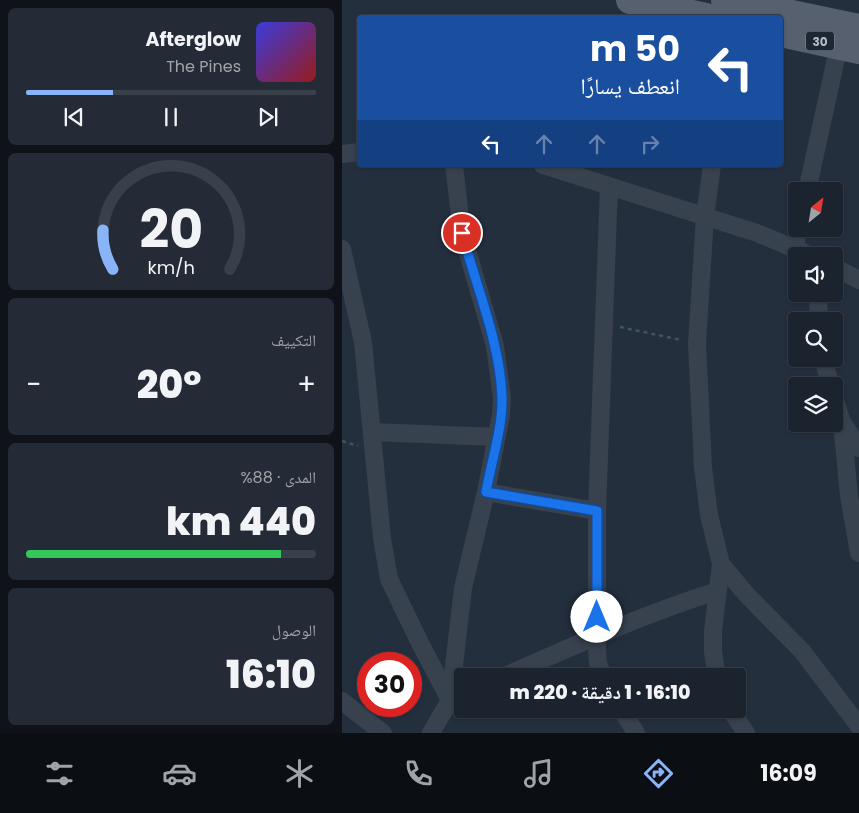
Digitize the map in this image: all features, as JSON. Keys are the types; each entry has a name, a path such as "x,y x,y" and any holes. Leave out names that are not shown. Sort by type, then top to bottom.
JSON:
{"main road":[{"path":"630,0 697,15"},
{"name":"30","path":"725,0 785,15 852,41"}],"street":[{"path":"810,182 852,41"},
{"path":"342,154 357,152"},
{"path":"454,167 462,233 495,346 502,398 486,492 463,588 459,668"},
{"path":"550,167 705,216 791,247"},
{"path":"712,167 705,216 697,344 703,467 709,515 721,564 713,631 713,652 716,668"},
{"path":"600,668 597,635 597,511 609,186"},
{"path":"342,249 363,342 385,559 389,579 454,693"},
{"path":"843,272 858,280"},
{"path":"843,425 858,448"},
{"path":"372,432 496,437"},
{"path":"843,432 849,496 858,553"},
{"path":"486,492 597,511"},
{"path":"721,564 746,594 802,651 858,726"},
{"path":"523,668 597,635 717,591"},
{"path":"342,701 383,733"},
{"path":"431,733 454,702"},
{"path":"627,718 636,733"},
{"path":"736,718 746,733"}],"path":[{"path":"604,324 697,344"}],"route":[{"path":"462,233 495,346 502,398 501,415 486,492 597,511 597,617"}]}
